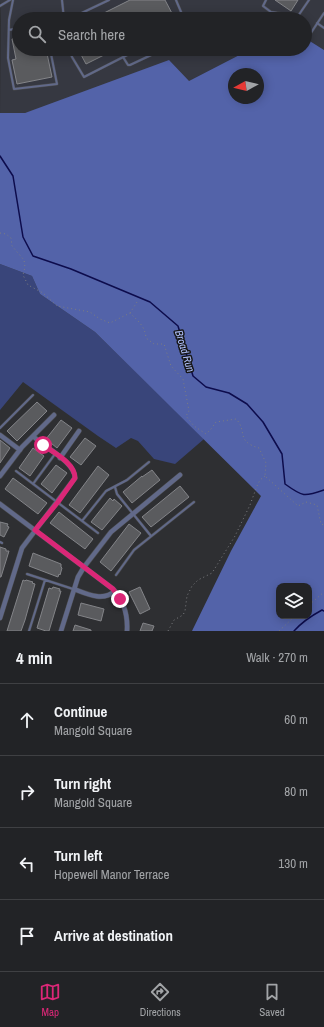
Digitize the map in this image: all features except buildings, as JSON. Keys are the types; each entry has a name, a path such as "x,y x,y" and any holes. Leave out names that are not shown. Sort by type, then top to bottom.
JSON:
{"street":[{"path":"0,476 20,450 54,415"},
{"path":"60,458 79,431"},
{"path":"0,435 20,450"},
{"path":"0,618 22,548 75,478 75,473 70,465 33,436"},
{"path":"61,631 74,589 84,567 111,532 132,513 180,475"},
{"path":"0,504 115,591 126,612 127,631"},
{"path":"74,589 100,597 108,596 115,591"}],"lane":[{"path":"0,6 10,0"},
{"path":"13,0 9,30 8,58 14,89 56,84 51,56"},
{"path":"62,0 63,12"},
{"path":"84,12 109,0"},
{"path":"176,0 181,12"},
{"path":"266,0 263,6 271,12"},
{"path":"301,12 309,0"},
{"path":"312,31 324,13"},
{"path":"317,23 324,28"},
{"path":"72,56 84,77 123,57 128,66 149,56"},
{"path":"0,428 33,395"},
{"path":"33,484 55,454"},
{"path":"82,521 106,491 127,480 149,462"},
{"path":"16,471 98,533"},
{"path":"115,487 118,494 151,536"},
{"path":"116,575 134,550 194,502"},
{"path":"27,574 74,589"},
{"path":"29,631 45,580"}],"path":[{"path":"0,234 6,234 11,238 12,246 24,260 26,267 23,275 28,285 42,293 58,306 90,312 100,319 110,323 130,313 137,302"},
{"path":"130,313 143,326 146,331 146,338 154,344 164,344 171,366 182,379 189,410 186,416 194,426 206,434 216,422 236,419 241,424 242,438 251,446 259,448 266,463 266,475 298,506 306,502 317,505 321,524 324,525"},
{"path":"168,631 174,620 183,615 187,596 192,586 198,580 212,573 235,536 260,480 266,475"},
{"path":"312,602 324,592"},
{"path":"279,631 292,619"}],"shaded area":[{"path":"0,0 324,0 324,50 312,42 312,12 12,12 12,56 237,56 189,81 25,113 0,113"},
{"path":"312,42 324,50 324,631 192,631 231,551 261,496 95,332 40,294 32,276 0,264 0,113 25,113 169,60 189,81 237,56 312,56"},
{"path":"0,264 32,276 40,294 95,332 204,439 175,464 154,459 138,441 131,438 116,448 23,382 0,410"}],"waterway":[{"name":"Broad Run","path":"0,156 13,176 23,237 33,256 71,269 150,302 178,326 193,376 206,387 229,393 247,404 263,422 282,454 285,484 300,493 308,495 324,490"},
{"path":"294,631 310,617 322,610 324,611"}],"route":[{"path":"43,445 70,465 75,473 75,478 35,530 113,589 120,599"}]}
